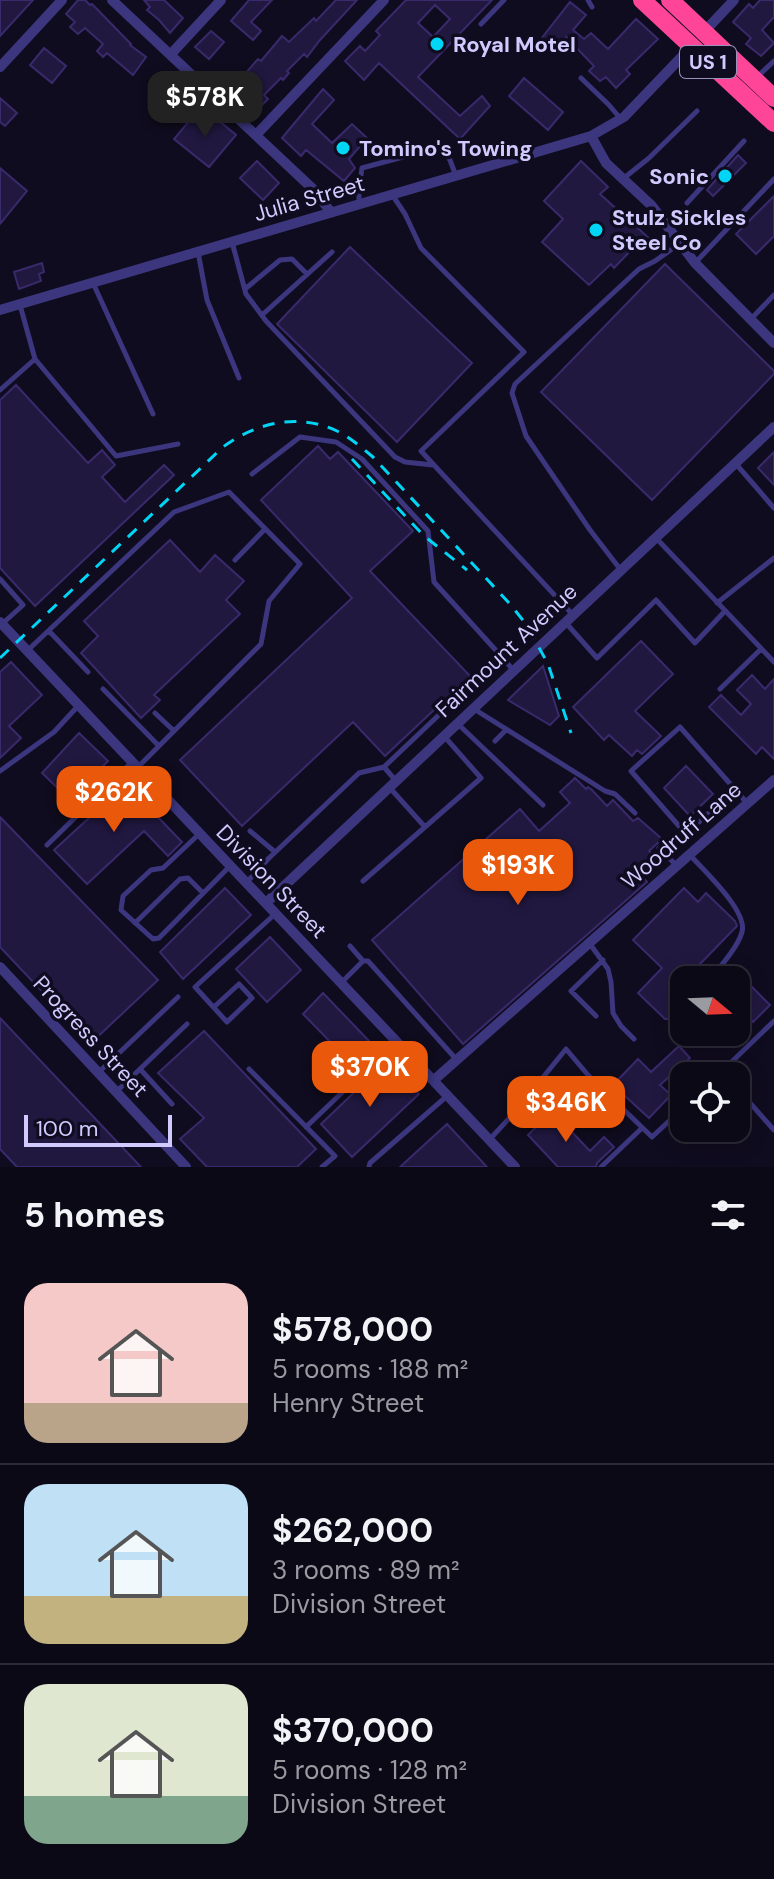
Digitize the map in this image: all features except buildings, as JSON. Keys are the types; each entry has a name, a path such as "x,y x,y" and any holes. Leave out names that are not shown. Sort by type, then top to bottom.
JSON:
{"highway":[{"name":"US 1","path":"642,0 773,95"},
{"name":"US 1","path":"670,0 698,39 774,123"}],"street":[{"path":"0,67 62,0"},
{"path":"112,0 314,190 330,211"},
{"path":"171,54 221,0"},
{"path":"256,135 384,0"},
{"name":"Julia Street","path":"0,310 591,136 621,119 734,0"},
{"path":"591,136 606,163 652,206 695,263 774,343"},
{"name":"Fairmount Avenue","path":"266,903 774,427"},
{"name":"Division Street","path":"1,624 515,1167"},
{"name":"Woodruff Lane","path":"434,1080 774,780"},
{"name":"Progress Street","path":"0,967 186,1167"}],"lane":[{"path":"481,24 504,0"},
{"path":"588,0 592,7"},
{"path":"755,80 774,61"},
{"path":"581,78 621,119"},
{"path":"623,178 649,158 697,111"},
{"path":"687,203 744,141"},
{"path":"360,204 362,168 440,147 450,160 456,176"},
{"path":"695,263 774,179"},
{"path":"392,195 421,248 524,352 421,451 569,618 597,658 656,600 695,643 725,611"},
{"path":"231,241 246,294 262,315 395,457 405,462 434,465"},
{"path":"621,570 526,436 512,393 515,384 639,269 680,243"},
{"path":"198,251 207,300 239,378"},
{"path":"262,315 332,252"},
{"path":"245,289 280,260 292,259 307,274"},
{"path":"93,282 153,414"},
{"path":"751,319 774,295"},
{"path":"19,304 35,359 116,456 178,444"},
{"path":"0,390 35,359"},
{"path":"252,474 300,437 336,442 362,459 428,531 434,582 514,671"},
{"path":"736,463 774,508"},
{"path":"27,652 174,512 229,492 300,564 269,601 261,644 159,746 47,845"},
{"path":"235,560 265,529"},
{"path":"655,538 774,662"},
{"path":"717,603 774,558"},
{"path":"0,579 23,605 1,624"},
{"path":"49,631 88,672"},
{"path":"720,689 761,649"},
{"path":"246,883 359,773 384,767 501,656"},
{"path":"103,689 159,746"},
{"path":"0,771 54,732 78,706"},
{"path":"473,709 605,791 615,794 635,813"},
{"path":"155,713 174,731"},
{"path":"457,723 543,805"},
{"path":"735,789 686,834 631,771 680,727 735,789 747,803"},
{"path":"495,741 506,730"},
{"path":"363,881 481,778 444,736"},
{"path":"384,767 425,827"},
{"path":"250,831 275,852"},
{"path":"199,834 163,868 151,870 123,896 121,910 153,939 159,938 230,866"},
{"path":"659,848 677,866"},
{"path":"689,855 731,901 742,918 743,931 722,966"},
{"path":"135,923 180,879 188,878 203,893"},
{"path":"214,1007 239,984 252,998 227,1022 195,987 275,914"},
{"path":"589,943 608,969 613,1013 634,1039"},
{"path":"350,946 363,961 373,965 457,1060"},
{"path":"596,1016 571,991 603,960"},
{"path":"341,982 363,961"},
{"path":"98,1072 178,997"},
{"path":"733,1062 774,1021"},
{"path":"116,1092 187,1024"},
{"path":"306,1127 397,1040"},
{"path":"489,1140 566,1049 588,1075 652,1137 670,1120"},
{"path":"140,1069 172,1104"},
{"path":"249,1069 335,1156 322,1167"},
{"path":"369,1167 448,1095"},
{"path":"750,1103 774,1130"},
{"path":"601,1167 642,1128"}],"railway":[{"path":"0,658 223,447 264,426 308,422 337,431 373,457 510,604 526,624 548,664 571,733"},
{"path":"352,459 423,535 467,570"}],"place":[{"name":"Royal Motel","path":"437,44"},
{"name":"Tomino's Towing","path":"343,148"},
{"name":"Sonic","path":"725,176"},
{"name":"Stulz Sickles Steel Co","path":"596,230"}]}
